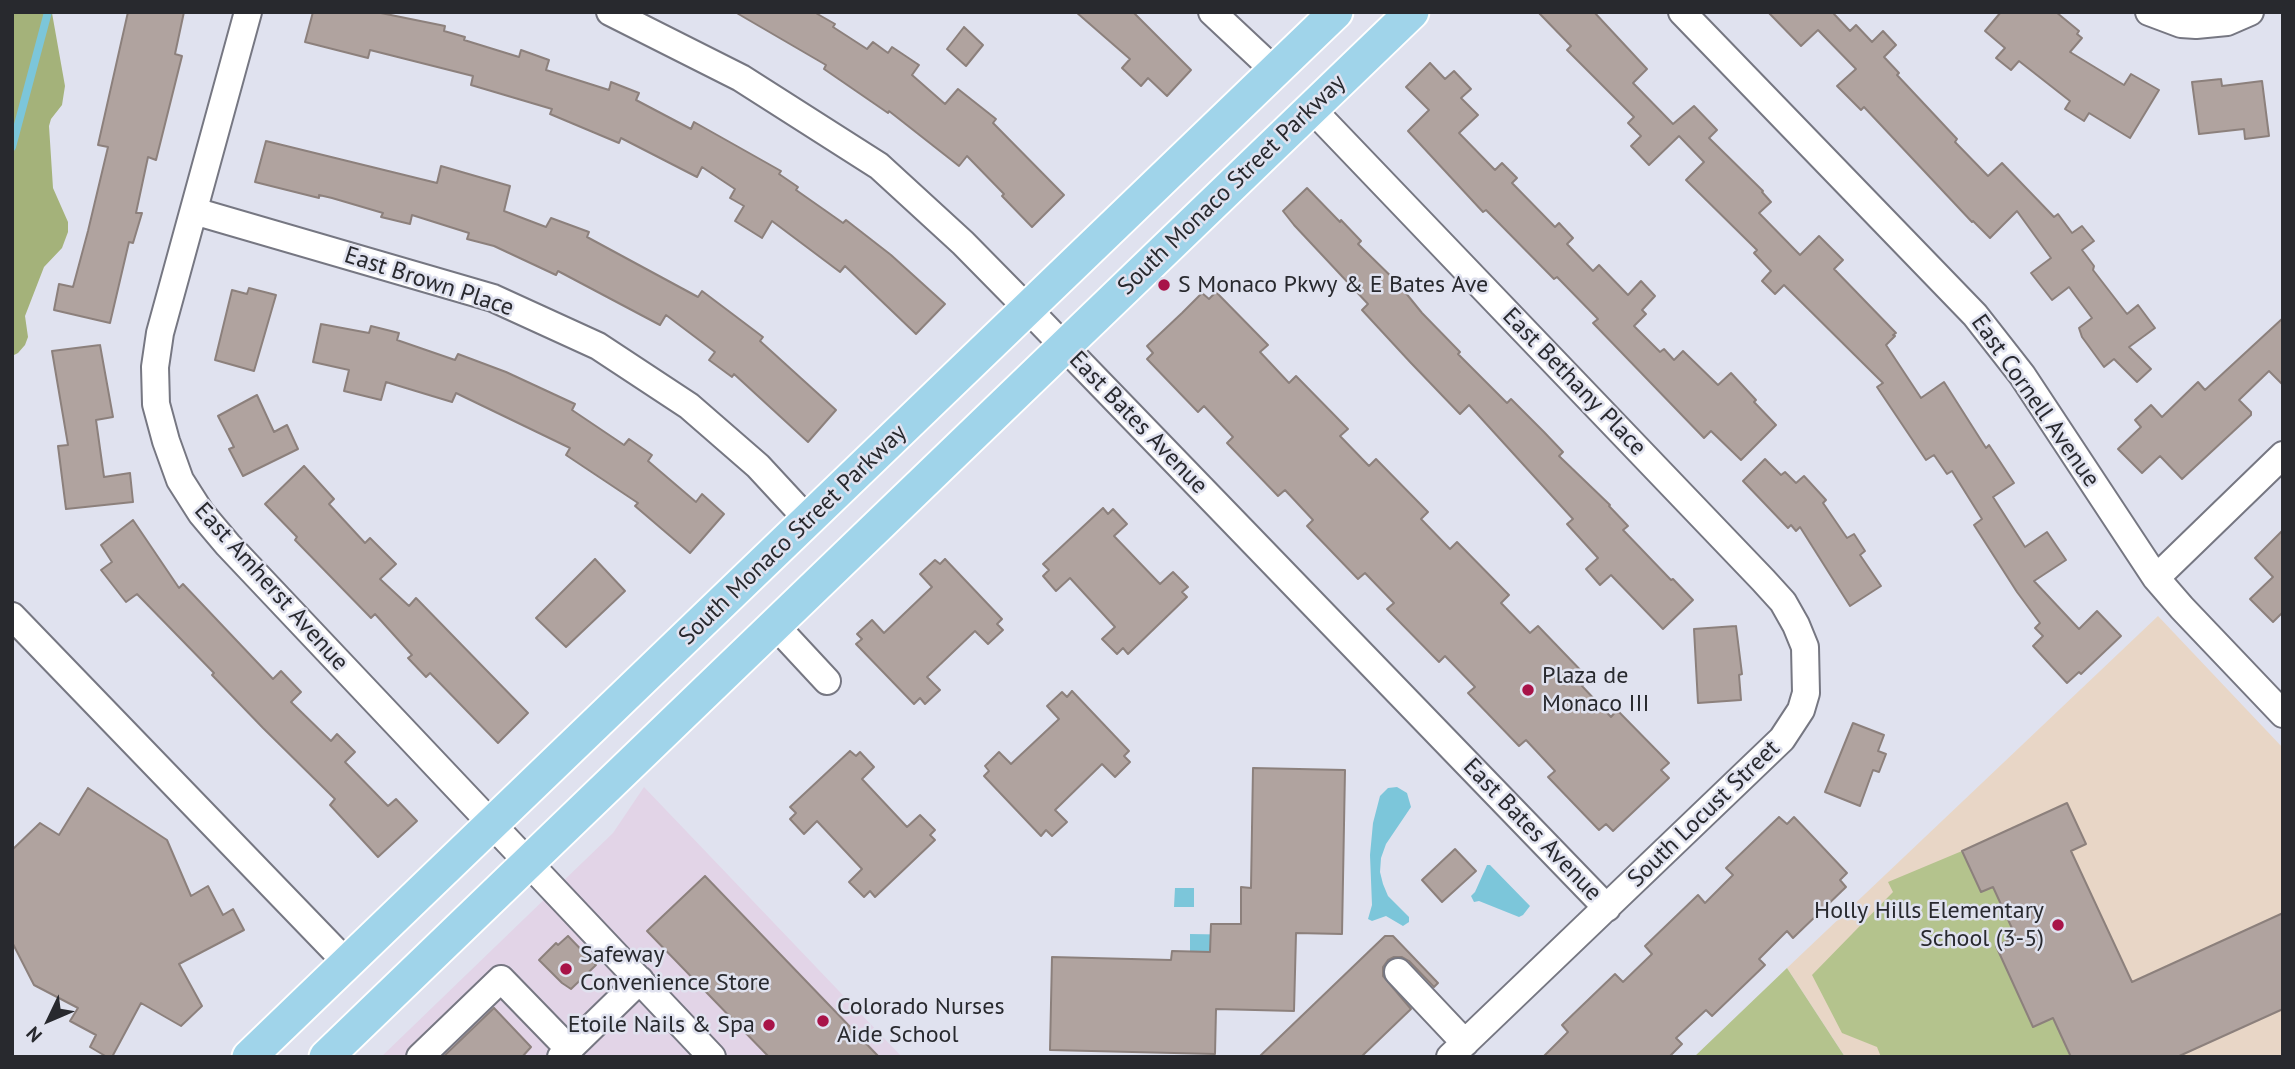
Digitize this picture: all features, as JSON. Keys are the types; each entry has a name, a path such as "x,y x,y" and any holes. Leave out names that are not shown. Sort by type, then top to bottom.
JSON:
{"main road":[{"name":"South Monaco Street Parkway","path":"249,1057 1336,12"},
{"name":"South Monaco Street Parkway","path":"326,1057 1412,12"}],"street":[{"name":"East Amherst Avenue","path":"248,12 160,333 155,367 156,404 180,480 201,513 228,545 712,1057"},
{"name":"East Bates Avenue","path":"610,12 741,78 879,166 963,243 1027,308 1606,908"},
{"path":"1212,12 1275,71"},
{"name":"East Cornell Avenue","path":"1682,12 1975,315 2022,375 2156,578 2283,714"},
{"path":"2149,12 2181,24 2196,25 2227,22 2250,12"},
{"name":"East Bethany Place","path":"1312,109 1783,602 1797,625 1805,647 1807,671"},
{"name":"East Brown Place","path":"194,211 494,298 598,346 690,406 758,466 808,520"},
{"path":"2156,578 2283,456"},
{"path":"12,616 347,963"},
{"path":"774,624 827,681"},
{"name":"South Locust Street","path":"1464,1044 1782,739 1801,710 1806,693 1807,671"},
{"path":"1408,972 1464,1044"},
{"path":"421,1057 501,979 565,1053 640,980"}],"shaded area":[{"path":"2158,616 2283,748 2283,1057 1845,1057 1787,968"},
{"path":"644,787 902,1057 381,1057 613,833"}],"green space":[{"path":"12,12 52,13 65,86 62,105 49,126 53,188 68,222 68,232 62,248 44,267 25,316 28,337 25,345 12,356"},
{"path":"1962,851 1981,892 1993,887 2016,937 1996,946 2033,1027 2053,1018 2071,1057 1881,1057 1877,1047 1842,1033 1812,975 1893,892 1888,882"},
{"path":"1787,968 1845,1057 1694,1057"}],"water":[{"path":"1397,787 1407,793 1411,807 1386,844 1380,872 1388,896 1409,917 1409,922 1403,926 1386,916 1372,921 1368,919 1372,905 1370,855 1373,823 1380,796 1388,788"},
{"path":"1487,865 1530,906 1523,915 1519,917 1479,901 1474,902 1471,896"},
{"path":"1175,888 1194,888 1194,907 1174,907"},
{"path":"1190,934 1247,935 1247,957 1190,956"}],"building":[{"path":"128,12 184,12 175,54 182,56 156,160 148,157 136,213 142,213 133,243 129,242 110,323 54,310 59,284 73,287 88,231 108,147 98,145"},
{"path":"313,12 376,12 445,26 444,31 465,37 464,40 519,57 521,50 549,60 546,70 609,90 611,82 639,93 636,100 691,129 694,122 781,171 779,174 798,187 796,190 843,223 846,220 891,255 945,304 916,334 845,266 840,272 772,221 762,238 735,221 744,206 730,198 735,189 702,167 697,177 621,138 619,143 550,114 552,109 471,85 473,76 370,50 368,58 305,42"},
{"path":"735,12 814,12 835,24 833,27 867,49 873,42 888,53 892,47 919,65 912,75 945,104 958,89 996,119 993,123 1064,195 1032,227 967,156 959,166 889,111 888,113 824,69 826,65"},
{"path":"1076,12 1133,12 1191,70 1167,96 1148,78 1141,86 1122,68 1130,59"},
{"path":"1538,12 1594,12 1647,69 1633,83 1673,124 1694,106 1717,130 1709,138 1763,191 1771,202 1759,213 1800,255 1819,236 1843,260 1834,269 1896,333 1886,345 1921,398 1944,382 1986,448 1989,445 2014,483 1993,497 2025,547 2047,532 2066,560 2034,581 2079,629 2097,611 2121,636 2081,674 2079,672 2067,683 2033,646 2043,636 2035,628 2040,623 1974,525 1982,519 1952,471 1947,474 1934,455 1926,460 1877,387 1883,383 1784,285 1775,294 1762,281 1771,271 1754,253 1757,250 1686,180 1704,162 1679,136 1649,165 1631,146 1641,136 1628,123 1634,117 1567,50 1571,46"},
{"path":"1768,12 1836,12 1834,14 1850,31 1856,25 1872,42 1883,31 1896,45 1884,57 1899,73 1897,75 1988,176 2002,163 2054,217 2058,214 2072,233 2082,226 2094,241 2082,250 2094,266 2093,270 2127,314 2138,305 2155,328 2129,347 2151,369 2137,382 2114,359 2104,367 2082,337 2079,328 2092,318 2069,287 2052,300 2031,273 2051,258 2017,211 1990,238 1864,107 1861,110 1837,86 1856,69 1818,30 1801,46"},
{"path":"2001,12 2056,12 2079,31 2077,34 2082,38 2070,52 2124,85 2131,74 2159,90 2130,138 2089,113 2084,121 2065,109 2070,101 2019,61 2011,70 1996,58 2005,48 1985,31"},
{"path":"964,27 983,45 966,66 947,49"},
{"path":"1430,63 1445,79 1454,71 1471,89 1461,98 1478,115 1459,133 1495,170 1502,163 1517,178 1512,183 1555,227 1559,223 1573,238 1567,244 1593,271 1599,265 1628,295 1641,281 1655,296 1642,310 1646,314 1634,326 1660,352 1664,349 1674,360 1683,351 1718,385 1731,373 1776,425 1741,460 1711,431 1704,438 1593,323 1598,319 1486,210 1483,212 1408,131 1429,110 1406,87"},
{"path":"2221,79 2222,86 2262,81 2269,136 2245,139 2244,129 2199,134 2192,82"},
{"path":"266,141 437,183 441,166 510,186 504,211 546,227 551,218 589,232 587,237 698,297 702,291 763,337 760,341 836,410 808,442 734,374 732,377 709,360 715,352 666,315 660,325 558,271 556,275 494,246 467,239 469,233 412,215 410,224 381,217 383,213 332,198 319,195 319,198 255,182"},
{"path":"1307,188 1361,241 1358,244 1406,291 1422,313 1460,352 1458,354 1507,403 1511,399 1563,452 1559,456 1628,526 1623,530 1693,600 1663,629 1611,575 1600,585 1586,569 1598,558 1567,524 1573,519 1469,405 1460,414 1362,310 1368,304 1283,211"},
{"path":"249,288 276,295 254,371 215,360 232,290 247,294"},
{"path":"1216,292 1268,345 1260,352 1289,383 1296,376 1348,429 1340,436 1369,466 1376,459 1428,512 1421,519 1450,549 1457,542 1509,595 1501,603 1530,633 1538,626 1589,679 1582,686 1611,717 1617,710 1669,763 1661,770 1669,778 1613,831 1606,824 1599,830 1548,777 1555,771 1526,740 1519,746 1468,693 1475,687 1445,656 1439,662 1387,609 1394,603 1365,573 1358,579 1307,526 1313,520 1285,490 1278,496 1227,443 1233,437 1204,406 1198,412 1147,359 1153,353 1147,346 1202,293 1209,299"},
{"path":"2283,318 2283,385 2269,371 2239,400 2251,415 2182,479 2160,456 2142,473 2118,449 2141,427 2135,420 2151,405 2162,417 2198,382 2205,390"},
{"path":"321,324 369,333 371,326 399,333 397,340 455,360 458,354 506,372 575,404 572,410 624,445 629,439 652,455 648,461 696,502 702,494 724,514 690,553 635,506 638,503 566,455 570,448 456,393 452,402 386,382 381,400 344,391 349,370 313,362"},
{"path":"100,345 113,417 96,420 104,477 130,473 133,502 66,509 58,446 68,445 52,351"},
{"path":"257,395 274,432 287,425 298,449 243,476 229,449 234,447 218,416"},
{"path":"1765,459 1781,475 1785,472 1796,483 1804,476 1826,500 1823,503 1847,538 1854,534 1865,551 1860,555 1881,586 1850,606 1800,527 1796,531 1791,525 1788,528 1743,481"},
{"path":"304,466 334,499 329,504 365,543 370,538 396,564 380,579 409,606 416,598 528,713 498,743 430,673 426,677 408,658 412,655 375,614 371,618 295,540 297,537 265,504"},
{"path":"1103,508 1108,514 1113,509 1127,524 1114,536 1160,584 1173,572 1188,587 1182,592 1187,597 1128,654 1123,648 1117,654 1102,639 1115,627 1070,578 1056,591 1043,576 1049,570 1043,564"},
{"path":"133,520 179,588 183,584 273,679 281,671 301,692 291,702 331,741 337,734 355,752 345,762 388,806 396,799 417,821 378,857 330,805 335,799 212,675 214,673 137,594 126,602 101,570 112,562 101,545"},
{"path":"2283,530 2283,612 2273,622 2250,599 2273,577 2255,558"},
{"path":"595,559 625,591 566,647 536,618"},
{"path":"945,559 1002,619 997,624 1003,630 988,644 975,631 927,677 940,690 925,704 920,698 914,704 856,644 862,639 857,634 872,620 884,633 932,587 920,574 935,560 940,564"},
{"path":"1736,626 1742,674 1739,675 1741,700 1698,703 1694,629"},
{"path":"1072,691 1129,751 1124,756 1130,762 1115,777 1102,764 1055,810 1067,822 1052,836 1046,830 1041,836 984,776 989,771 985,766 999,752 1011,764 1059,719 1047,706 1062,692 1067,697"},
{"path":"1853,723 1884,735 1878,751 1886,754 1879,772 1873,770 1860,806 1825,792"},
{"path":"850,751 856,756 860,752 874,767 862,779 907,827 920,815 935,830 930,835 935,840 875,897 870,891 864,897 849,882 862,869 817,821 804,834 790,819 796,813 790,807"},
{"path":"1253,768 1345,770 1342,934 1296,933 1294,1011 1216,1009 1215,1054 1050,1050 1052,957 1171,960 1172,951 1210,952 1211,924 1241,924 1241,887 1251,888"},
{"path":"88,788 167,840 191,896 208,886 223,915 233,909 244,930 179,964 202,1006 181,1026 141,1003 112,1057 90,1047 96,1035 70,1021 78,1008 34,985 12,942 12,850 40,823 59,835"},
{"name":"Holly Hills Elementary School (3-5)","path":"2067,803 2086,844 2071,851 2132,982 2283,913 2283,1009 2177,1057 2071,1057 2053,1018 2033,1027 1996,946 2016,937 1993,887 1981,892 1962,851"},
{"path":"1779,817 1787,824 1794,817 1847,873 1840,880 1846,887 1793,938 1787,931 1759,959 1765,965 1712,1016 1706,1010 1676,1038 1682,1044 1669,1057 1543,1057 1568,1032 1562,1025 1615,974 1623,982 1652,954 1645,946 1698,895 1705,903 1733,875 1726,868"},
{"path":"1455,849 1476,871 1442,902 1422,880"},
{"path":"705,876 879,1057 769,1057 647,931"},
{"path":"568,936 596,965 571,989 539,960 556,943 558,945"},
{"path":"1385,936 1393,936 1438,983 1434,987 1409,961 1394,957 1383,967 1383,976 1411,1009 1361,1057 1259,1057"},
{"path":"494,1008 531,1047 522,1057 443,1057"}],"waterway":[{"path":"12,147 48,12"}],"place":[{"name":"S Monaco Pkwy & E Bates Ave","path":"1164,285"},
{"name":"Plaza de Monaco III","path":"1528,690"},
{"name":"Holly Hills Elementary School (3-5)","path":"2058,925"},
{"name":"Safeway Convenience Store","path":"566,969"},
{"name":"Colorado Nurses Aide School","path":"823,1021"},
{"name":"Etoile Nails & Spa","path":"769,1025"}]}
